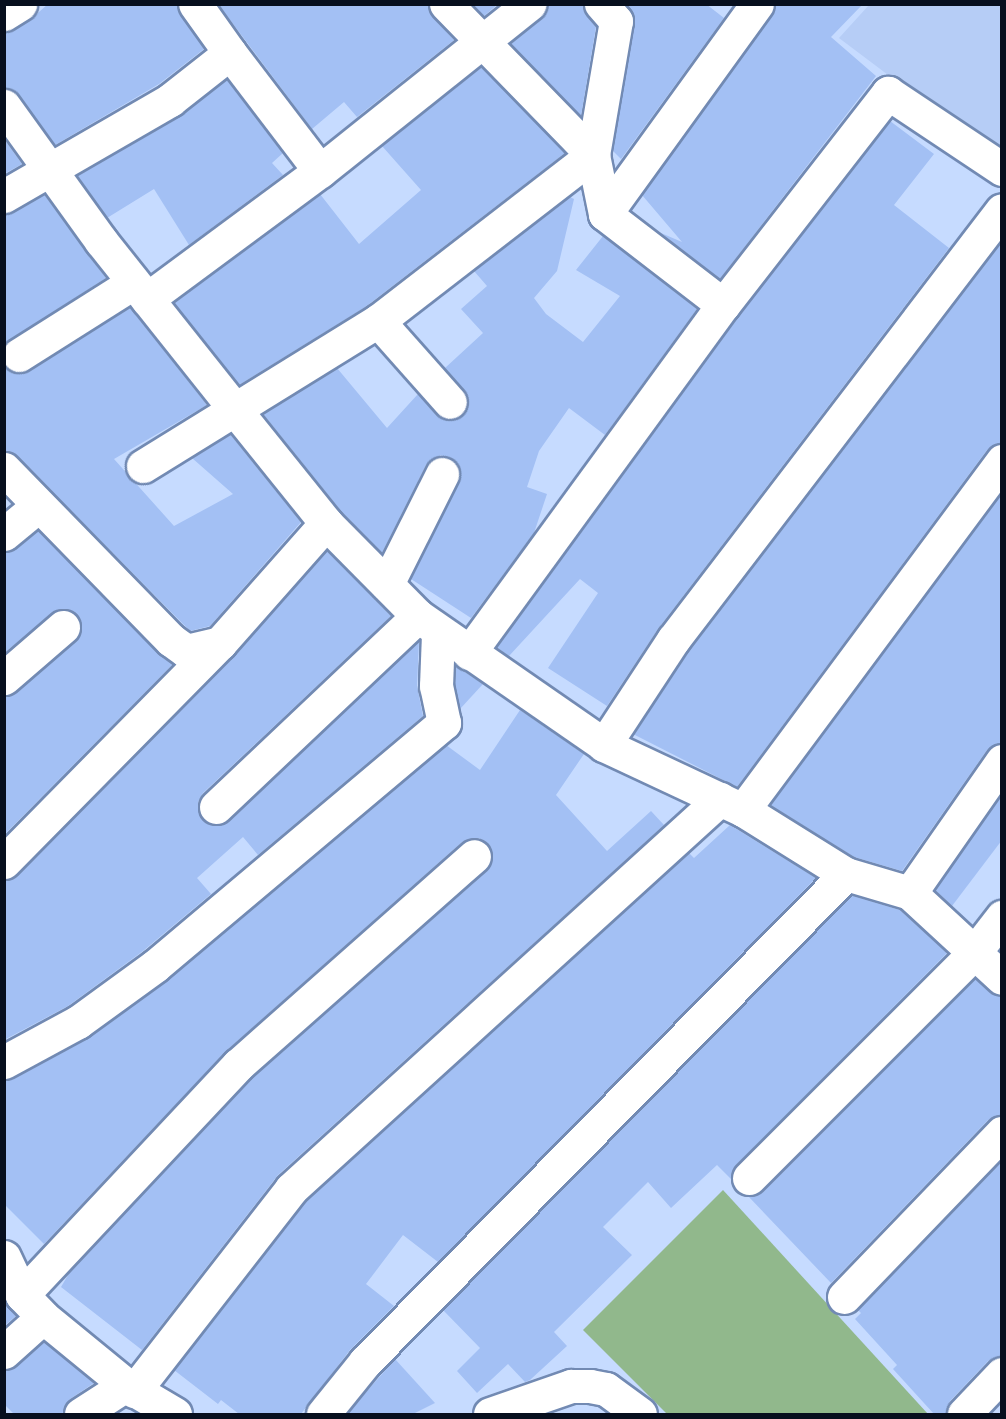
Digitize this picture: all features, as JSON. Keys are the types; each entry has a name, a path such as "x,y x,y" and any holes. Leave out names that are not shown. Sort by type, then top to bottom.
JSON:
{"street":[{"path":"4,14 21,4"},
{"path":"195,4 320,171"},
{"path":"446,4 593,155"},
{"path":"19,355 140,291 320,171 528,4"},
{"path":"601,4 616,21 593,155 605,213 723,305"},
{"path":"605,213 757,4"},
{"path":"4,196 48,168 170,100 230,53"},
{"path":"468,653 723,305 888,93 1002,169"},
{"path":"4,106 140,291 326,523 428,625 604,745 732,804 846,874 910,893 1002,978"},
{"path":"142,466 236,411 378,321 593,155"},
{"path":"604,745 673,640 1002,210"},
{"path":"378,321 450,402"},
{"path":"81,1414 130,1388 291,1189 732,804 1002,461"},
{"path":"4,469 38,506 118,582 171,640 186,651 220,643"},
{"path":"387,584 442,474"},
{"path":"4,534 38,506"},
{"path":"4,862 220,643 326,523"},
{"path":"216,807 428,625"},
{"path":"4,1062 78,1022 155,966 444,723 436,686 428,625"},
{"path":"4,678 63,627"},
{"path":"910,893 1002,761"},
{"path":"4,1352 32,1306 238,1065 474,856"},
{"path":"323,1414 365,1362 846,874"},
{"path":"749,1178 974,953 1002,917"},
{"path":"844,1297 1002,1133"},
{"path":"4,1257 32,1306 130,1388 175,1414"},
{"path":"964,1414 1002,1374"},
{"path":"490,1414 571,1386 606,1389 640,1414"}],"shaded area":[{"path":"869,5 1001,5 1001,160 839,38"}],"green space":[{"path":"723,1190 928,1414 667,1414 583,1330"}],"building":[{"path":"48,4 176,4 204,49 159,84 55,145 19,95 4,88 4,33 30,20"},
{"path":"218,4 428,4 433,17 454,40 357,117 344,102 312,129"},
{"path":"473,4 498,4 484,16"},
{"path":"547,4 583,4 596,27 581,116 510,43 541,18"},
{"path":"626,4 706,4 724,18 621,159 613,151 634,24"},
{"path":"776,4 863,4 831,37 876,76 720,279 661,233 682,242 642,195"},
{"path":"481,67 565,153 364,308 239,385 174,303 320,194 359,244 421,190 382,146"},
{"path":"227,79 283,153 272,163 283,175 189,245 154,189 107,218 77,175 179,116"},
{"path":"890,121 934,154 894,205 949,248 658,629 607,706 548,668 598,593 580,579 509,656 496,647 738,316"},
{"path":"4,139 22,164 4,174"},
{"path":"44,194 106,278 4,344 4,215"},
{"path":"570,197 574,199 557,271 534,298 546,314 583,342 620,296 576,270 603,236 697,309 605,435 569,408 539,451 527,487 547,494 534,533 471,618 411,579 459,482 457,463 441,455 426,465 382,553 340,510 263,414 337,368 387,428 418,394 444,420 462,416 468,398 445,368 483,333 461,309 487,286 474,271"},
{"path":"1002,242 1002,443 987,450 737,787 633,734 688,651"},
{"path":"130,307 207,405 114,459 174,526 233,494 192,458 230,434 301,522 210,626 190,631 17,456 4,451 4,366 19,374 29,371"},
{"path":"1002,493 1002,743 987,750 902,871 854,857 770,805"},
{"path":"38,530 173,664 4,835 4,696 16,692 81,633 77,614 59,609 4,653 4,552 16,548"},
{"path":"327,550 391,616 203,793 198,802 202,819 211,825 229,821 419,641 417,686 423,716 258,855 243,837 197,878 211,894 143,951 68,1006 4,1040 4,880 17,875 233,656"},
{"path":"456,666 483,684 460,709 455,684"},
{"path":"520,710 584,754 556,795 607,851 651,811 664,825 278,1175 142,1350 61,1287 71,1270 251,1078 486,870 492,861 488,844 479,838 462,842 226,1051 44,1244 4,1204 4,1081 87,1038 166,981 446,745 480,770"},
{"path":"1002,795 1002,840 952,906 935,890"},
{"path":"730,825 816,878 438,1262 403,1235 366,1284 394,1306 350,1350 301,1414 239,1414 221,1400 218,1404 174,1370 305,1202 689,853 694,858"},
{"path":"851,895 900,910 947,953 736,1165 731,1179 717,1165 671,1208 648,1182 603,1227 632,1255 554,1332 567,1346 530,1380 525,1382 508,1364 477,1393 457,1371 480,1348 443,1310"},
{"path":"975,979 990,992 1002,996 1002,1115 988,1120 831,1283 748,1196 762,1191"},
{"path":"1002,1161 1002,1356 988,1361 950,1401 946,1414 934,1414 893,1369 897,1365 855,1319 861,1313 858,1310"},
{"path":"4,1302 16,1316 4,1326"},
{"path":"44,1342 94,1383 70,1399 62,1414 14,1414 4,1404 4,1370 17,1366"},
{"path":"395,1359 435,1403 413,1414 347,1414"}]}
